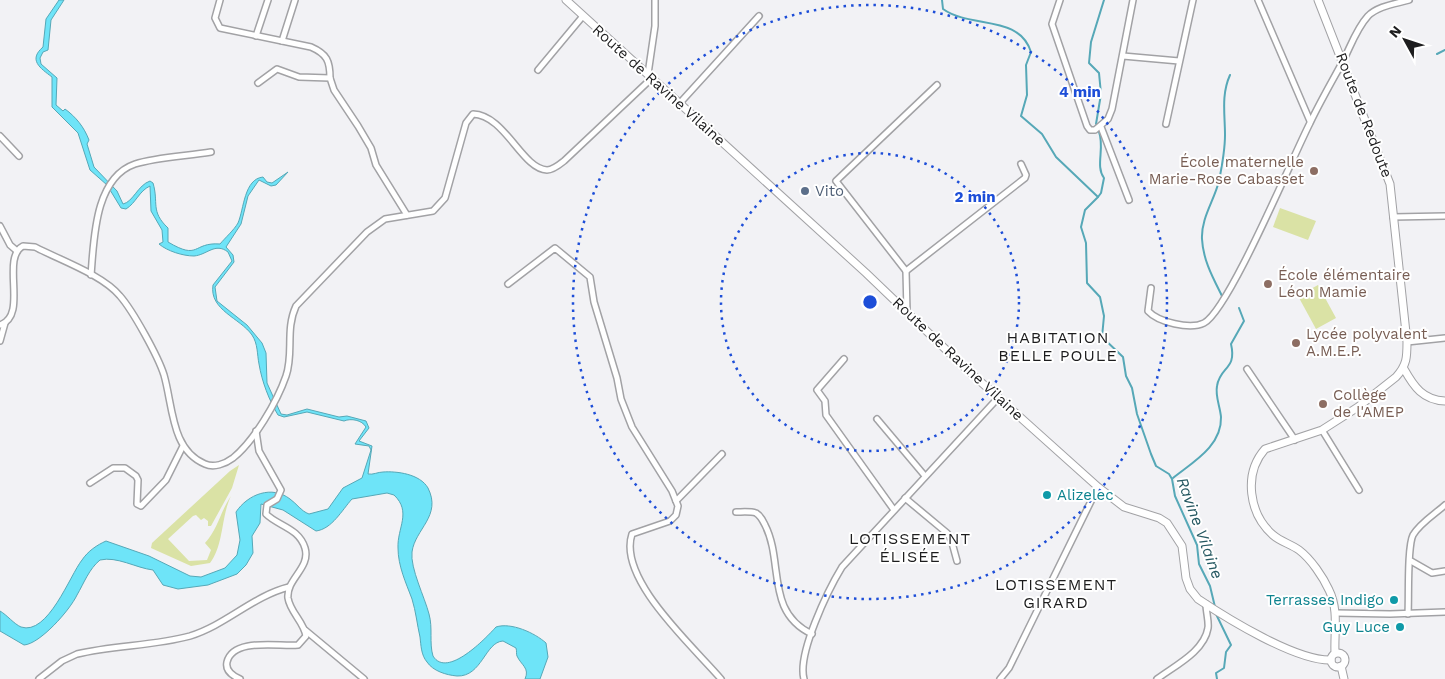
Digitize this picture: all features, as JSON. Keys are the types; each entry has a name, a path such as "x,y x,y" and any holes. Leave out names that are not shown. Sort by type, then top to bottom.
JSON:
{"main road":[{"name":"Route de Ravine Vilaine","path":"566,0 908,312 998,398 1098,487 1124,507 1159,518 1167,523 1182,546 1190,589 1198,599 1225,616 1304,656 1318,660 1331,660"},
{"name":"Route de Redoute","path":"1318,0 1390,184 1407,342 1407,358 1404,369"},
{"path":"1342,666 1334,666 1331,660 1335,653 1336,613 1331,594 1321,576 1299,550 1273,535 1264,525 1252,500 1251,480 1258,457 1264,449 1322,430 1378,392 1404,369 1414,386 1425,397 1445,401"},
{"path":"1335,653 1344,656 1345,660 1342,666 1344,679"}],"street":[{"path":"220,0 215,18 217,25 224,30 311,47 322,52 329,63 330,78 334,90 371,148 376,165 407,215"},
{"path":"256,36 268,0"},
{"path":"282,41 295,0"},
{"path":"0,341 2,324 12,315 14,261 17,251 22,246 35,248 108,284 120,296 153,350 164,375 178,436 183,446 195,460 208,465 217,466 227,462 244,448 256,431 286,376 289,362 290,320 296,306 367,232 385,219 433,211 445,198 466,123 473,114 488,118 513,140 532,164 547,170 564,161 650,76 655,26 655,0"},
{"path":"1060,0 1052,24 1090,130 1101,127 1108,119 1112,109 1133,0"},
{"path":"1166,124 1193,0"},
{"path":"1258,0 1310,121"},
{"path":"1151,288 1148,310 1181,326 1194,326 1205,323 1216,312 1249,251 1310,121 1367,17 1377,9 1409,0"},
{"path":"538,70 584,16"},
{"path":"679,104 759,16"},
{"path":"1123,56 1179,61"},
{"path":"258,83 277,69 299,77 330,78"},
{"path":"908,312 906,272 836,181 937,85"},
{"path":"1101,127 1129,200"},
{"path":"0,136 19,156"},
{"path":"91,276 97,211 108,190 123,170 135,164 211,152"},
{"path":"906,272 1025,178 1026,175 1021,164"},
{"path":"1393,217 1445,216"},
{"path":"0,226 10,245 17,251"},
{"path":"508,284 555,248 590,277 594,302 617,378 620,399 632,427 678,506 676,515 670,521 632,534 629,544 630,561 635,574 655,604 721,679"},
{"path":"1407,342 1445,338"},
{"path":"844,359 817,390 825,401 826,415 894,510"},
{"path":"1247,368 1294,440"},
{"path":"804,679 804,654 832,583 842,567 998,398"},
{"path":"877,419 925,476"},
{"path":"1322,430 1359,490"},
{"path":"256,431 259,451 281,490 277,499 267,505 265,509 268,516 294,531 305,549 306,560 289,587 290,606 305,629 364,679"},
{"path":"90,483 113,468 125,468 136,476 138,480 137,504 141,506 166,480 183,446"},
{"path":"676,501 722,454"},
{"path":"1000,679 1008,668 1052,583 1098,487"},
{"path":"905,498 947,533 951,539 956,561"},
{"path":"1408,614 1412,537 1417,530 1445,505"},
{"path":"736,512 755,513 761,518 771,537 779,595 793,621 799,627 812,634"},
{"path":"1411,561 1424,571 1445,576"},
{"path":"1438,574 1445,570"},
{"path":"39,679 62,661 78,654 191,636 227,620 273,591 289,587"},
{"path":"1157,679 1196,650 1204,640 1208,626 1208,606"},
{"path":"1336,613 1408,614 1445,612"},
{"path":"240,679 232,675 227,669 227,661 233,653 253,644 298,645 303,642 306,636 305,629"}],"green space":[{"path":"1280,208 1316,221 1308,240 1273,227"},
{"path":"1318,285 1336,318 1316,329 1298,296"},
{"path":"239,465 232,488 211,526 208,526 208,521 204,518 201,520 196,515 168,539 189,561 207,560 211,550 205,543 213,532 231,496 225,512 218,548 210,563 191,566 151,548 152,543 230,471"}],"water":[{"path":"59,0 64,0 51,20 48,50 43,52 40,58 41,64 57,78 56,105 63,111 65,109 69,112 82,127 89,140 87,144 94,167 117,191 123,204 127,203 146,183 150,181 153,183 157,212 162,222 168,228 168,242 186,250 211,244 220,244 238,223 248,189 252,183 263,177 267,182 272,183 288,172 276,185 271,186 259,180 248,196 241,224 226,247 233,255 234,262 215,287 217,301 247,325 262,343 266,353 267,383 281,414 287,415 307,409 366,421 369,428 359,441 372,446 368,474 389,472 408,474 420,479 428,488 432,507 414,544 412,559 430,619 433,656 439,662 447,663 456,660 475,647 496,627 516,627 529,632 546,643 548,657 540,679 525,679 526,669 517,656 516,648 503,641 492,647 478,666 465,675 457,676 440,672 425,659 422,653 413,604 399,561 398,541 403,514 402,508 394,495 387,493 352,499 332,523 322,530 316,531 283,510 261,504 260,523 252,536 253,553 246,565 237,574 208,585 178,589 163,585 153,570 120,561 100,560 90,572 68,609 38,639 24,645 0,631 0,611 21,627 31,627 40,622 49,614 84,557 99,544 106,541 149,556 190,576 201,577 225,568 237,555 240,540 236,512 247,500 261,493 268,492 283,495 309,514 328,509 343,488 362,478 371,450 369,446 355,444 366,427 359,421 344,421 307,412 284,417 278,415 264,384 254,338 247,329 220,307 213,294 213,285 232,261 228,252 219,248 190,256 175,253 162,247 159,244 163,242 162,230 151,211 150,186 126,209 121,208 107,185 90,170 78,133 52,107 52,77 37,64 36,60 36,56 43,47 46,19"}],"waterway":[{"name":"Ravine Vilaine","path":"942,0 943,9 954,15 1005,27 1016,32 1025,40 1031,52 1026,65 1027,95 1021,116 1042,134 1056,157 1098,197 1085,210 1081,227 1086,243 1087,283 1100,297 1104,316 1102,337 1123,357 1126,376 1132,388 1137,414 1151,454 1156,466 1169,474 1172,479 1175,496 1197,545 1199,564 1210,586 1215,607"},
{"name":"Ravine Vilaine","path":"1096,124 1101,94 1099,73 1089,63 1091,42 1104,0"},
{"path":"1437,54 1445,50"},
{"path":"1222,296 1206,262 1202,231 1217,188 1221,170 1225,141 1224,97 1230,75"},
{"name":"Ravine Vilaine","path":"1098,197 1101,193 1104,178 1100,168 1101,138 1099,132"},
{"path":"1173,478 1205,452 1217,437 1221,417 1217,386 1221,375 1232,359 1231,344 1244,321 1239,308"},
{"name":"Ravine Vilaine","path":"1216,614 1231,645 1226,652 1224,668 1216,673 1217,679"}],"place":[{"name":"École maternelle Marie-Rose Cabasset","path":"1314,171"},
{"name":"Vito","path":"805,191"},
{"name":"École élémentaire Léon Mamie","path":"1268,284"},
{"name":"Lycée polyvalent A.M.E.P.","path":"1296,343"},
{"name":"Collège de l'AMEP","path":"1323,404"},
{"name":"Alizelec","path":"1047,495"},
{"name":"Terrasses Indigo","path":"1394,600"},
{"name":"Guy Luce","path":"1400,627"}],"district":[{"name":"HABITATION BELLE POULE","path":"1058,346"},
{"name":"LOTISSEMENT ÉLISÉE","path":"910,547"},
{"name":"LOTISSEMENT GIRARD","path":"1056,593"}]}
